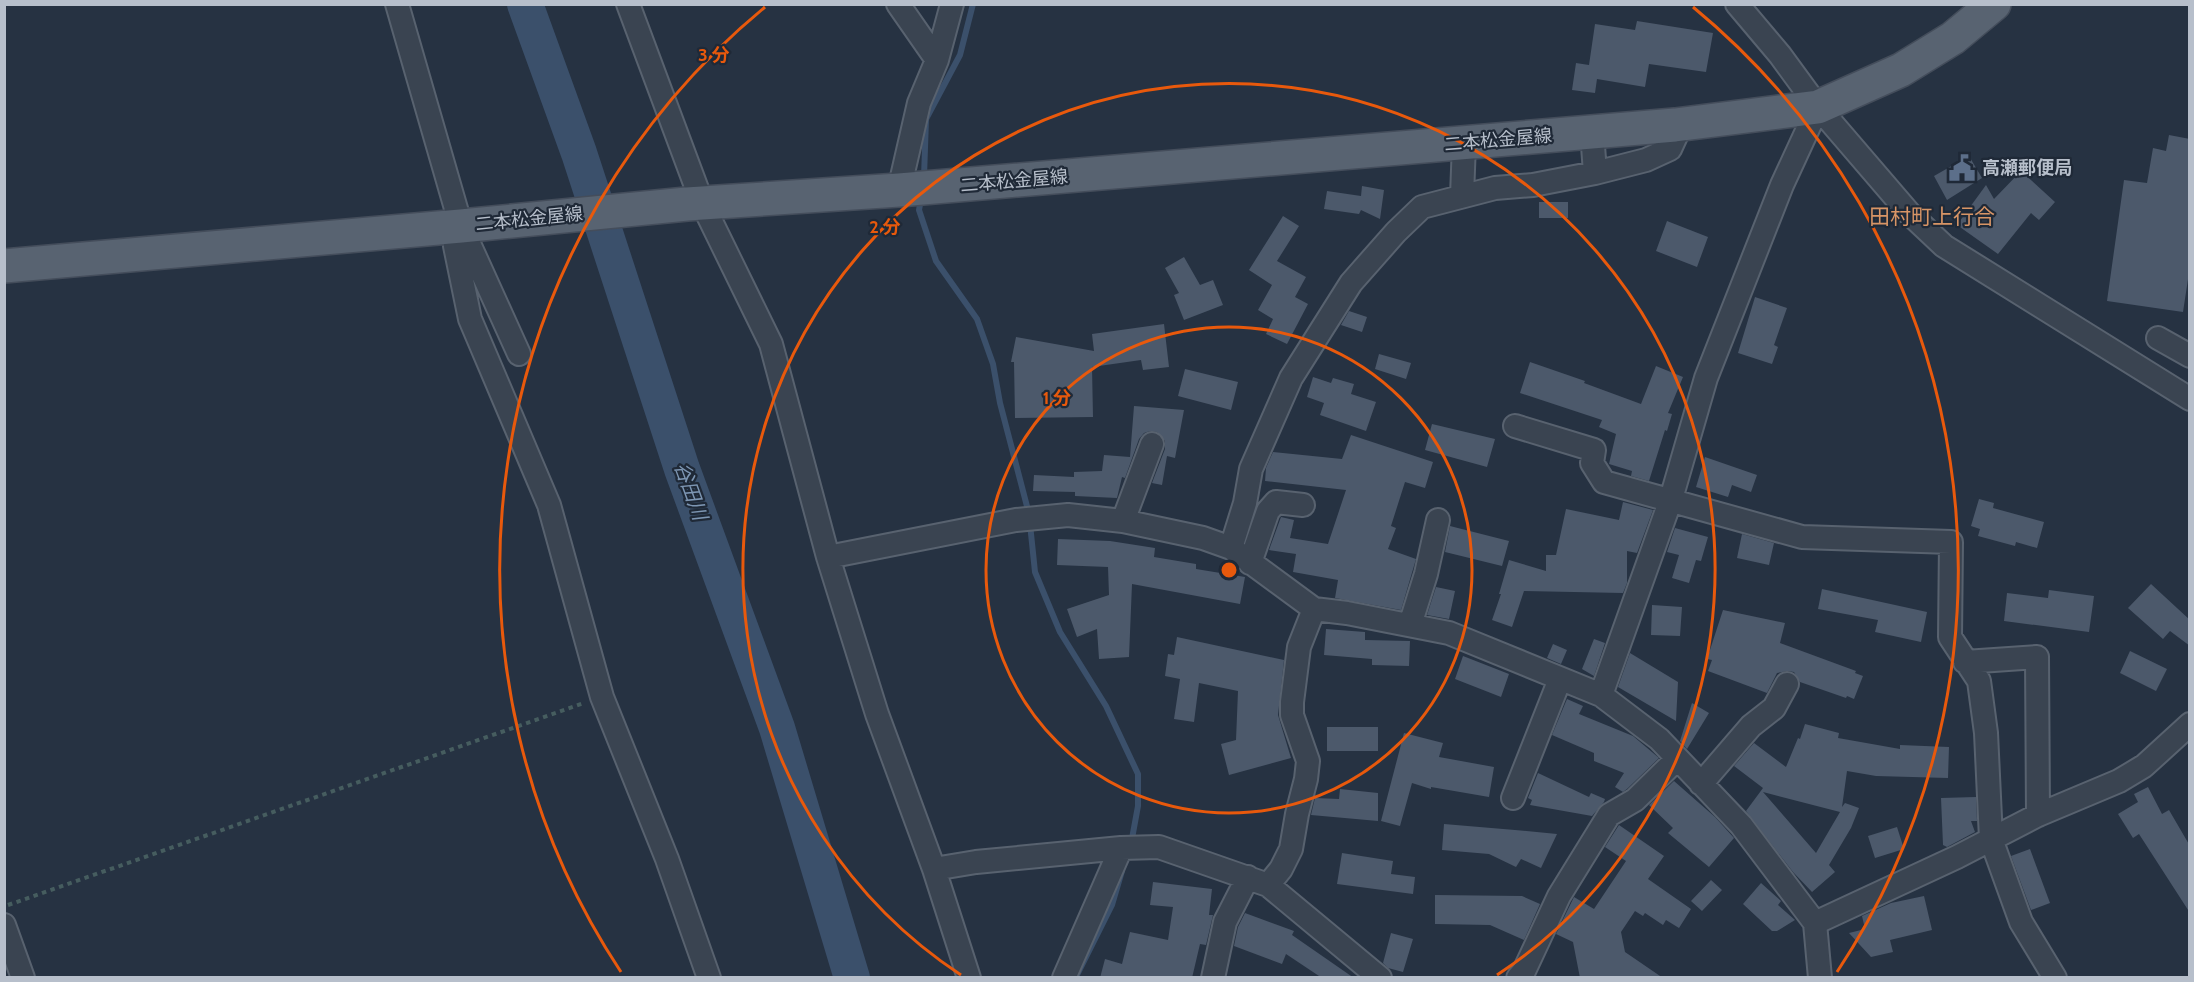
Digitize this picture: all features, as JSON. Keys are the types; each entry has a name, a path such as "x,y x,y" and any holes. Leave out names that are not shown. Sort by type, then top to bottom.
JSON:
{"main road":[{"name":"二本松金屋線","path":"4,266 695,204 899,190 1681,125 1818,107 1901,70 1953,38 1995,4"}],"street":[{"path":"397,4 472,225 519,354"},
{"path":"628,4 695,204 771,344 828,557 877,714 934,869 969,978"},
{"path":"898,4 937,60"},
{"path":"899,190 919,103 937,60 952,4"},
{"path":"1737,4 1818,107 1909,213 1944,246 2190,399"},
{"path":"1601,695 1671,499 1706,378 1782,185 1818,107"},
{"path":"1231,548 1245,503 1251,469 1291,378 1351,283 1396,232 1422,207 1495,188 1533,185 1646,160 1670,149 1681,125"},
{"path":"1592,132 1595,173"},
{"path":"1462,196 1464,143"},
{"path":"472,225 455,246 470,319 549,505 602,697 667,859 709,978"},
{"path":"2158,338 2190,356"},
{"path":"1515,426 1594,450 1592,463 1604,482 1802,537 1951,542 1950,637 1979,681 1986,733 1991,839 2021,922 2055,978"},
{"path":"1123,520 1152,444"},
{"path":"1250,563 1268,511 1276,502 1303,505"},
{"path":"828,557 1016,519 1068,515 1123,520 1203,538 1231,548 1314,609 1449,633 1601,695 1659,739 1741,825 1815,922 1820,978"},
{"path":"1410,625 1426,574 1438,520"},
{"path":"1213,978 1225,922 1258,881 1281,869 1291,849 1308,761 1292,715 1292,702 1299,647 1314,609"},
{"path":"1965,662 2037,657 2038,815"},
{"path":"1514,798 1560,679"},
{"path":"1701,784 1751,726 1774,708 1787,684"},
{"path":"1815,922 1957,857 2038,815 2119,781 2144,766 2190,724"},
{"path":"1518,978 1524,971 1559,896 1609,815 1635,800 1677,759"},
{"path":"934,869 976,862 1121,848 1159,847 1258,881 1380,978"},
{"path":"1064,978 1121,848"},
{"path":"4,925 23,978"}],"path":[{"path":"4,907 602,697"}],"building":[{"path":"1637,21 1713,33 1706,72 1649,64 1645,87 1597,79 1595,93 1572,90 1576,63 1589,65 1595,24 1635,30"},
{"path":"2169,135 2190,139 2190,266 2183,312 2107,301 2124,180 2147,183 2153,148 2166,151"},
{"path":"1969,156 1982,178 1947,200 1934,176"},
{"path":"2021,171 2055,202 2039,220 2031,213 1998,254 1957,225 1986,185 1994,199"},
{"path":"1362,186 1384,190 1380,219 1361,210 1359,214 1324,209 1327,191 1361,196"},
{"path":"1539,202 1568,202 1568,218 1539,218"},
{"path":"1283,216 1299,226 1277,261 1306,277 1295,297 1308,304 1287,344 1266,334 1273,319 1258,310 1272,285 1249,270"},
{"path":"1667,221 1708,237 1697,267 1656,251"},
{"path":"1184,257 1200,285 1213,280 1223,305 1184,320 1174,295 1179,293 1165,268"},
{"path":"1755,297 1787,308 1774,345 1778,347 1772,364 1738,353"},
{"path":"1349,311 1367,317 1362,332 1341,325"},
{"path":"1164,324 1169,367 1143,370 1141,360 1092,367 1093,417 1015,418 1014,362 1011,362 1016,337 1094,351 1092,334"},
{"path":"1379,354 1411,363 1406,379 1375,369"},
{"path":"1530,362 1641,404 1656,366 1683,377 1668,413 1672,414 1649,481 1631,476 1632,471 1609,464 1616,434 1599,427 1602,420 1520,393"},
{"path":"1185,369 1238,382 1231,410 1178,396"},
{"path":"1313,377 1331,383 1333,378 1354,384 1351,394 1376,402 1366,431 1320,415 1324,403 1307,397"},
{"path":"1134,406 1184,410 1175,458 1167,456 1162,485 1152,483 1165,449 1165,441 1157,432 1150,431 1144,433 1139,439 1125,478 1122,477 1117,498 1075,496 1075,492 1033,491 1034,475 1074,477 1074,472 1102,471 1104,455 1130,457"},
{"path":"1432,424 1495,439 1487,467 1425,450"},
{"path":"1351,435 1433,462 1425,488 1405,482 1391,526 1396,528 1388,549 1416,559 1401,610 1335,598 1338,580 1293,572 1296,554 1269,550 1281,517 1294,520 1290,538 1328,544 1346,490 1265,481 1266,468 1273,452 1342,459"},
{"path":"1705,457 1757,475 1751,492 1732,485 1728,497 1696,487"},
{"path":"1979,499 1994,503 1993,508 2044,522 2037,548 2016,542 2015,546 1978,536 1980,529 1971,526"},
{"path":"1623,502 1653,510 1637,553 1627,551 1627,583 1623,593 1524,591 1512,627 1492,620 1509,560 1546,571 1546,555 1556,555 1566,509 1619,520"},
{"path":"1450,526 1509,541 1502,566 1445,552"},
{"path":"1675,528 1708,537 1701,561 1696,560 1689,583 1672,578 1679,555 1667,552"},
{"path":"1742,534 1774,543 1769,565 1737,558"},
{"path":"1058,539 1110,541 1155,548 1154,557 1196,564 1196,569 1245,577 1240,604 1132,584 1129,657 1099,659 1097,629 1077,637 1067,609 1109,595 1108,567 1057,565"},
{"path":"2151,584 2190,620 2190,646 2170,631 2163,639 2128,608"},
{"path":"1436,587 1455,591 1449,619 1427,615"},
{"path":"1822,589 1927,612 1921,642 1875,632 1878,620 1818,609"},
{"path":"2049,590 2094,596 2089,632 2004,621 2007,593 2048,598"},
{"path":"1652,605 1682,607 1680,636 1651,635"},
{"path":"1723,610 1785,623 1780,643 1856,671 1855,673 1863,676 1854,699 1800,682 1794,672 1777,673 1767,693 1708,671 1712,660 1707,659"},
{"path":"1326,629 1365,632 1365,640 1410,641 1409,666 1372,665 1372,659 1324,655"},
{"path":"1177,637 1284,660 1278,715 1291,758 1229,775 1221,744 1236,740 1238,691 1199,683 1194,722 1174,719 1180,679 1165,676 1168,654 1174,655"},
{"path":"1594,639 1605,643 1594,676 1582,669"},
{"path":"1553,644 1567,650 1561,664 1547,658"},
{"path":"2130,651 2167,669 2156,691 2120,673"},
{"path":"1630,653 1678,682 1676,721 1618,687"},
{"path":"1463,656 1509,674 1501,697 1455,679"},
{"path":"1567,699 1583,706 1579,714 1633,736 1659,758 1623,792 1615,787 1624,773 1594,761 1594,753 1552,735"},
{"path":"1692,703 1709,713 1687,749 1680,741"},
{"path":"1805,724 1839,733 1838,738 1900,749 1900,745 1949,747 1948,778 1876,776 1847,771 1842,807 1845,803 1859,808 1851,828 1829,865 1835,872 1812,892 1793,872 1746,811 1763,788 1734,766 1754,743 1786,767 1798,738 1800,739","holes":["1763,792 1840,812 1816,853"]},
{"path":"1327,727 1378,727 1378,751 1327,751"},
{"path":"1404,733 1443,743 1439,757 1494,767 1489,797 1431,787 1431,789 1412,783 1400,826 1381,821"},
{"path":"1538,773 1589,797 1591,793 1605,799 1604,802 1592,816 1530,805 1532,800 1528,798"},
{"path":"1674,781 1715,817 1734,838 1709,867 1668,833 1673,828 1649,805"},
{"path":"2148,787 2162,814 2169,810 2190,846 2190,913 2139,834 2133,838 2118,814 2138,802 2134,794"},
{"path":"1340,789 1378,793 1378,821 1311,815 1315,798 1339,799"},
{"path":"1976,797 1977,821 1971,821 1975,832 1947,847 1943,845 1941,798"},
{"path":"1444,824 1557,834 1541,868 1521,859 1516,867 1489,854 1442,850"},
{"path":"1619,825 1664,856 1648,879 1691,909 1679,928 1666,920 1663,925 1645,913 1643,916 1635,911 1621,932 1625,952 1663,978 1580,978 1573,942 1556,934 1574,897 1594,909 1626,861 1605,847"},
{"path":"1897,827 1904,849 1875,858 1868,836"},
{"path":"2030,849 2050,903 2031,910 2011,856"},
{"path":"1342,853 1393,861 1391,874 1415,877 1413,894 1337,884"},
{"path":"1711,880 1722,890 1702,911 1691,901"},
{"path":"1153,882 1212,889 1209,915 1213,915 1206,945 1200,944 1192,978 1100,978 1105,959 1122,964 1130,932 1168,940 1173,907 1150,905"},
{"path":"1761,883 1781,901 1778,905 1795,920 1777,931 1772,931 1743,904"},
{"path":"1435,895 1522,896 1540,904 1524,940 1490,925 1435,924"},
{"path":"1924,896 1932,930 1890,940 1893,952 1871,957 1849,933 1865,929 1862,916 1891,903"},
{"path":"1245,913 1294,931 1292,935 1354,978 1322,978 1286,954 1282,964 1234,946 1238,927"},
{"path":"1391,933 1413,939 1403,972 1388,968 1383,963"}],"waterway":[{"name":"谷田川","path":"525,4 579,153 682,469 777,728 852,978"},
{"path":"924,177 926,119 960,55 973,4"},
{"path":"921,199 919,210 936,261 977,319 993,364 1000,403 1029,514"},
{"path":"1030,524 1035,572 1060,632 1106,706 1138,774 1138,806 1131,844"},
{"path":"1076,977 1112,905 1122,871"}],"place":[{"name":"高瀬郵便局","path":"1962,168"}],"district":[{"name":"田村町上行合","path":"1932,216"}]}
